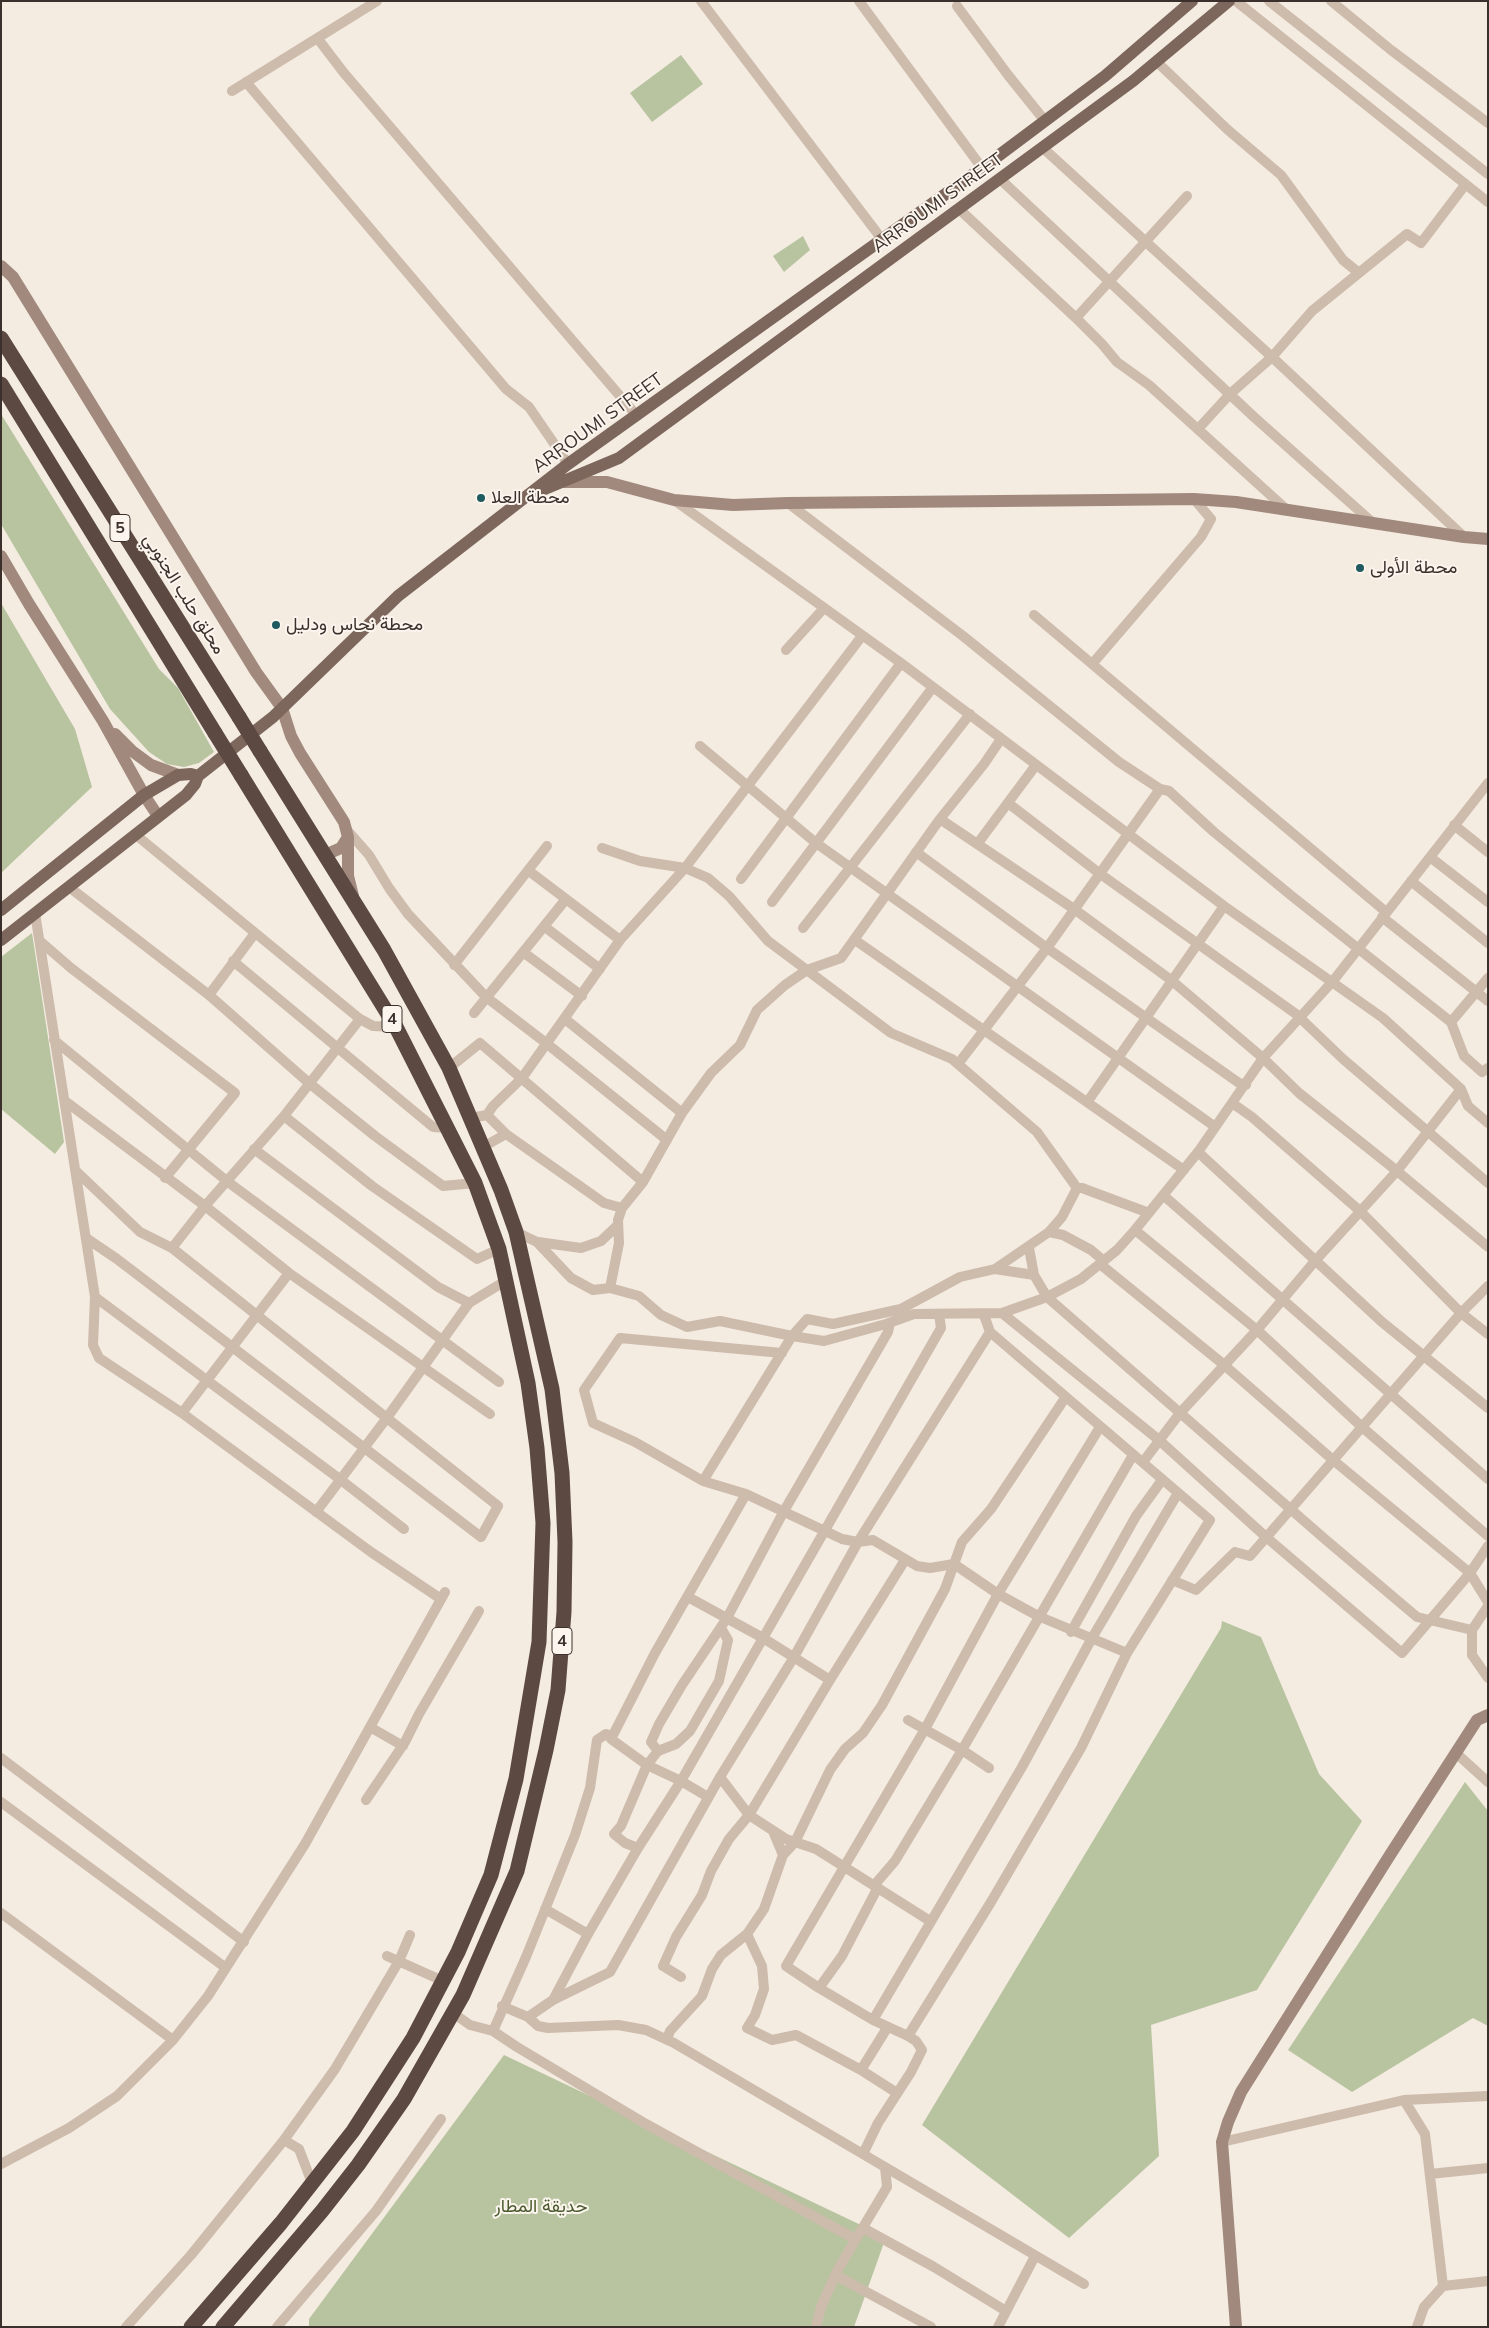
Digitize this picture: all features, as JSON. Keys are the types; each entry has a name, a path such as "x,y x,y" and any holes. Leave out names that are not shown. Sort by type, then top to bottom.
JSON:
{"highway":[{"name":"محلق حلب الجنوبي","path":"1,338 260,751"},
{"name":"5","path":"1,384 241,775"},
{"name":"4","path":"223,2327 322,2211 358,2164 404,2100 463,1995 517,1871 546,1750 558,1690 564,1612 565,1542 562,1473 552,1389 516,1232 483,1147 449,1068 356,903 260,751"},
{"name":"4","path":"191,2327 280,2223 353,2130 408,2046 458,1952 491,1875 516,1779 539,1642 543,1523 538,1448 528,1383 499,1249 474,1183 396,1027 241,775"}],"main road":[{"name":"ARROUMI STREET","path":"524,498 568,464 1056,113 1138,49 1192,1"},
{"name":"ARROUMI STREET","path":"524,498 619,458 1068,130 1156,62 1229,1"},
{"path":"1056,113 1068,130"},
{"path":"1,266 13,277 256,672 282,708 291,736 300,753 341,816 347,834 348,876 356,903"},
{"path":"562,482 607,482 674,500 733,505 788,502 1194,499 1236,502 1464,537 1488,539"},
{"path":"1,940 190,791 198,776 282,708 398,596 524,498"},
{"path":"1,556 103,721 144,795 158,816"},
{"path":"103,721 138,756 161,770 178,775 198,776"},
{"path":"1,910 144,795 178,775"},
{"path":"325,855 341,848 347,834"},
{"path":"1236,2327 1222,2142 1241,2092 1477,1720 1488,1715"}],"street":[{"path":"232,92 377,1"},
{"path":"702,1 881,238"},
{"path":"859,1 982,168"},
{"path":"1236,1 1488,202"},
{"path":"1269,1 1488,174"},
{"path":"1331,1 1488,123"},
{"path":"957,6 1045,121"},
{"path":"318,39 344,73 637,416"},
{"path":"1156,62 1228,130 1281,175 1343,260 1359,273"},
{"path":"246,82 506,389 529,407 568,464"},
{"path":"1043,148 1272,357 1464,537"},
{"path":"1000,179 1230,394 1373,523"},
{"path":"1198,429 1230,394 1272,357 1312,310 1407,234 1421,243 1465,185"},
{"path":"1076,318 1188,196"},
{"path":"959,209 1076,318 1117,362 1149,384 1287,510"},
{"path":"1093,663 1202,537 1210,519 1194,499"},
{"path":"674,500 901,663 1224,906 1383,1018 1461,1089 1468,1106 1488,1123"},
{"path":"788,502 963,636 1119,762 1160,788 1169,791 1214,832 1286,891 1359,947 1451,1022 1464,1056 1482,1072 1488,1068"},
{"path":"786,650 824,608"},
{"path":"1034,615 1093,663 1384,915 1488,1001"},
{"path":"488,1115 493,1106 522,1078 620,940 686,868 862,636"},
{"path":"741,879 901,663"},
{"path":"772,902 933,687"},
{"path":"803,928 970,714"},
{"path":"610,1288 619,1243 618,1225 622,1208 643,1182 682,1113 711,1073 740,1045 757,1010 785,985 807,970 841,958 940,819 984,764 1001,739"},
{"path":"700,746 816,843 1214,1126"},
{"path":"978,843 1036,765"},
{"path":"538,1242 571,1278 594,1290 610,1288 639,1296 661,1315 687,1327 720,1321 824,1341 890,1323 914,1314 984,1315 1002,1313 1047,1297 1081,1279 1102,1263 1136,1230 1198,1152 1214,1126 1246,1085 1263,1058 1333,981 1454,825 1487,786"},
{"path":"958,1064 1047,948 1160,788"},
{"path":"1008,803 1099,873 1300,1019 1343,1059 1488,1183"},
{"path":"940,819 1074,909 1171,980 1263,1058 1299,1093 1488,1247"},
{"path":"1454,825 1488,852"},
{"path":"136,834 360,1018 374,1026 396,1027"},
{"path":"347,834 369,855 388,888 408,914 454,966 486,997 546,1042 667,1140"},
{"path":"454,966 547,846"},
{"path":"602,848 640,861 686,868 708,878 729,896 768,940 891,1033 952,1059 958,1064 1037,1132 1077,1188 1149,1213"},
{"path":"916,852 1047,948 1147,1016 1239,1083 1246,1085"},
{"path":"1430,856 1488,902"},
{"path":"529,871 620,940"},
{"path":"1411,881 1488,943"},
{"path":"70,887 209,995 309,1083 375,1136 443,1186 474,1183"},
{"path":"474,1013 566,899"},
{"path":"1088,1101 1196,943 1224,906"},
{"path":"1,2164 69,2128 117,2096 173,2040 208,1996 305,1844 443,1596 371,1552 182,1414 99,1358 93,1345 95,1297 35,913"},
{"path":"545,927 600,969"},
{"path":"209,995 255,933"},
{"path":"855,940 1088,1101 1184,1170"},
{"path":"41,942 71,968 234,1093 165,1178"},
{"path":"523,952 582,996"},
{"path":"233,961 433,1127 448,1128"},
{"path":"1451,1022 1488,978"},
{"path":"172,1248 205,1206 284,1116 360,1018"},
{"path":"565,1019 682,1113"},
{"path":"54,1040 228,1182 499,1382"},
{"path":"449,1068 480,1043 643,1182"},
{"path":"1143,1462 1180,1413 1257,1330 1315,1261 1397,1171 1461,1089"},
{"path":"65,1101 165,1178 205,1206 289,1273 490,1414"},
{"path":"1232,1103 1252,1116 1360,1211 1461,1313 1488,1334"},
{"path":"471,1118 488,1115"},
{"path":"488,1115 506,1134 604,1203 622,1208"},
{"path":"284,1116 372,1186 477,1259 499,1249"},
{"path":"483,1147 506,1134"},
{"path":"254,1149 438,1287 469,1303"},
{"path":"1198,1152 1382,1322 1488,1408"},
{"path":"76,1171 140,1232 172,1248 498,1506 481,1537 118,1259 86,1238"},
{"path":"702,1481 792,1336 807,1319 833,1324 900,1308 960,1277 996,1269 1029,1248 1049,1232 1062,1217 1077,1188"},
{"path":"1163,1195 1488,1479"},
{"path":"516,1232 538,1242 581,1248 602,1241 618,1225"},
{"path":"1136,1230 1257,1330 1362,1427 1488,1536"},
{"path":"1049,1232 1064,1235 1092,1250 1102,1263 1224,1364 1333,1460 1470,1574 1488,1604 1472,1630 1472,1656 1488,1678"},
{"path":"1029,1248 1034,1274 1047,1297 1290,1508 1417,1617 1472,1630"},
{"path":"996,1269 1034,1274"},
{"path":"182,1414 289,1273"},
{"path":"316,1512 365,1448 469,1303 507,1280"},
{"path":"1172,1580 1196,1590 1235,1552 1250,1556 1461,1313 1488,1286"},
{"path":"95,1297 404,1529"},
{"path":"1002,1313 1159,1440 1266,1537 1402,1653 1470,1574 1488,1546"},
{"path":"553,2000 588,1934 638,1848 681,1780 824,1528 941,1328 939,1314"},
{"path":"908,2036 991,1902 1081,1748 1127,1653 1210,1520 990,1332 984,1315"},
{"path":"658,1751 651,1742 659,1724 682,1685 727,1618 784,1511 888,1332 890,1323"},
{"path":"528,2017 553,2000 610,1972 708,1797 794,1657 858,1542 990,1332"},
{"path":"782,1353 620,1338 584,1390 593,1423 635,1442 702,1481 746,1494 824,1528 842,1539 858,1542 873,1540 917,1566 930,1568 954,1564 998,1594 1038,1616 1071,1632 1092,1638 1127,1653"},
{"path":"667,2039 670,2031 702,1996 712,1969 721,1955 747,1934 764,1909 783,1855 795,1842 830,1770 845,1749 864,1734 882,1705 945,1589 962,1542 990,1508 1065,1398"},
{"path":"863,2154 922,2050 916,2040 887,2028 786,1966 924,1729 998,1594 1100,1426"},
{"path":"819,1988 842,1956 877,1889 877,1882 895,1861 962,1750 1133,1455"},
{"path":"1071,1632 1136,1516 1162,1480"},
{"path":"873,2020 1022,1767 1092,1638 1178,1492"},
{"path":"708,1797 681,1780 647,1765 611,1739 655,1653 746,1494"},
{"path":"681,1977 663,1966 676,1937 702,1895 711,1871 725,1847 749,1815 905,1560"},
{"path":"688,1597 763,1638 830,1680"},
{"path":"366,1800 403,1746 479,1611"},
{"path":"638,1848 625,1843 614,1834 621,1826 647,1765 658,1751 676,1744 690,1730 719,1681 728,1640 720,1628"},
{"path":"908,1720 962,1750 989,1768"},
{"path":"370,1727 403,1746"},
{"path":"493,2031 574,1835 590,1788 597,1740 606,1734 612,1736"},
{"path":"1456,1753 1488,1782"},
{"path":"1,1758 244,1942"},
{"path":"720,1777 749,1815 773,1831 795,1842 816,1849 930,1921"},
{"path":"1,1802 226,1968"},
{"path":"773,1831 783,1855"},
{"path":"545,1909 588,1934"},
{"path":"1,1913 173,2040"},
{"path":"126,2327 191,2255 284,2140 335,2069 399,1961 410,1934"},
{"path":"747,1934 762,1966 764,1989 755,2015 747,2028 772,2040 796,2035 861,2070 897,2093"},
{"path":"387,1956 443,1981"},
{"path":"502,2006 528,2017 538,2026 548,2028 618,2025 646,2030 667,2039 1084,2284"},
{"path":"453,2013 470,2025 493,2031 646,2124 855,2239"},
{"path":"861,2070 887,2028"},
{"path":"1222,2142 1404,2100 1488,2096"},
{"path":"1404,2100 1425,2134 1443,2286"},
{"path":"277,2327 376,2210 442,2119"},
{"path":"284,2140 299,2149 312,2183"},
{"path":"816,2327 821,2307 835,2275 887,2187 886,2167"},
{"path":"1430,2174 1488,2168"},
{"path":"862,2228 934,2267 1006,2311"},
{"path":"998,2327 1035,2256"},
{"path":"835,2275 931,2327"},
{"path":"1417,2327 1424,2307 1443,2286 1488,2281"}],"green space":[{"path":"681,55 703,84 652,122 630,93"},
{"path":"803,236 810,250 784,272 773,256"},
{"path":"1,414 159,669 178,688 214,752 199,763 184,767 167,764 149,752 110,709 1,524"},
{"path":"1,603 75,729 92,787 1,873"},
{"path":"32,933 64,1142 55,1154 1,1109 1,957"},
{"path":"1222,1621 1261,1637 1319,1774 1362,1821 1257,1990 1151,2025 1159,2156 1069,2238 922,2125 1221,1628"},
{"path":"1465,1782 1488,1811 1488,2026 1473,2018 1352,2092 1288,2050"},
{"name":"حديقة المطار","path":"504,2055 886,2237 854,2327 309,2327 309,2319"}],"place":[{"name":"محطة العلا","path":"481,498"},
{"name":"محطة الأولى","path":"1360,568"},
{"name":"محطة نحاس ودليل","path":"276,625"}]}
